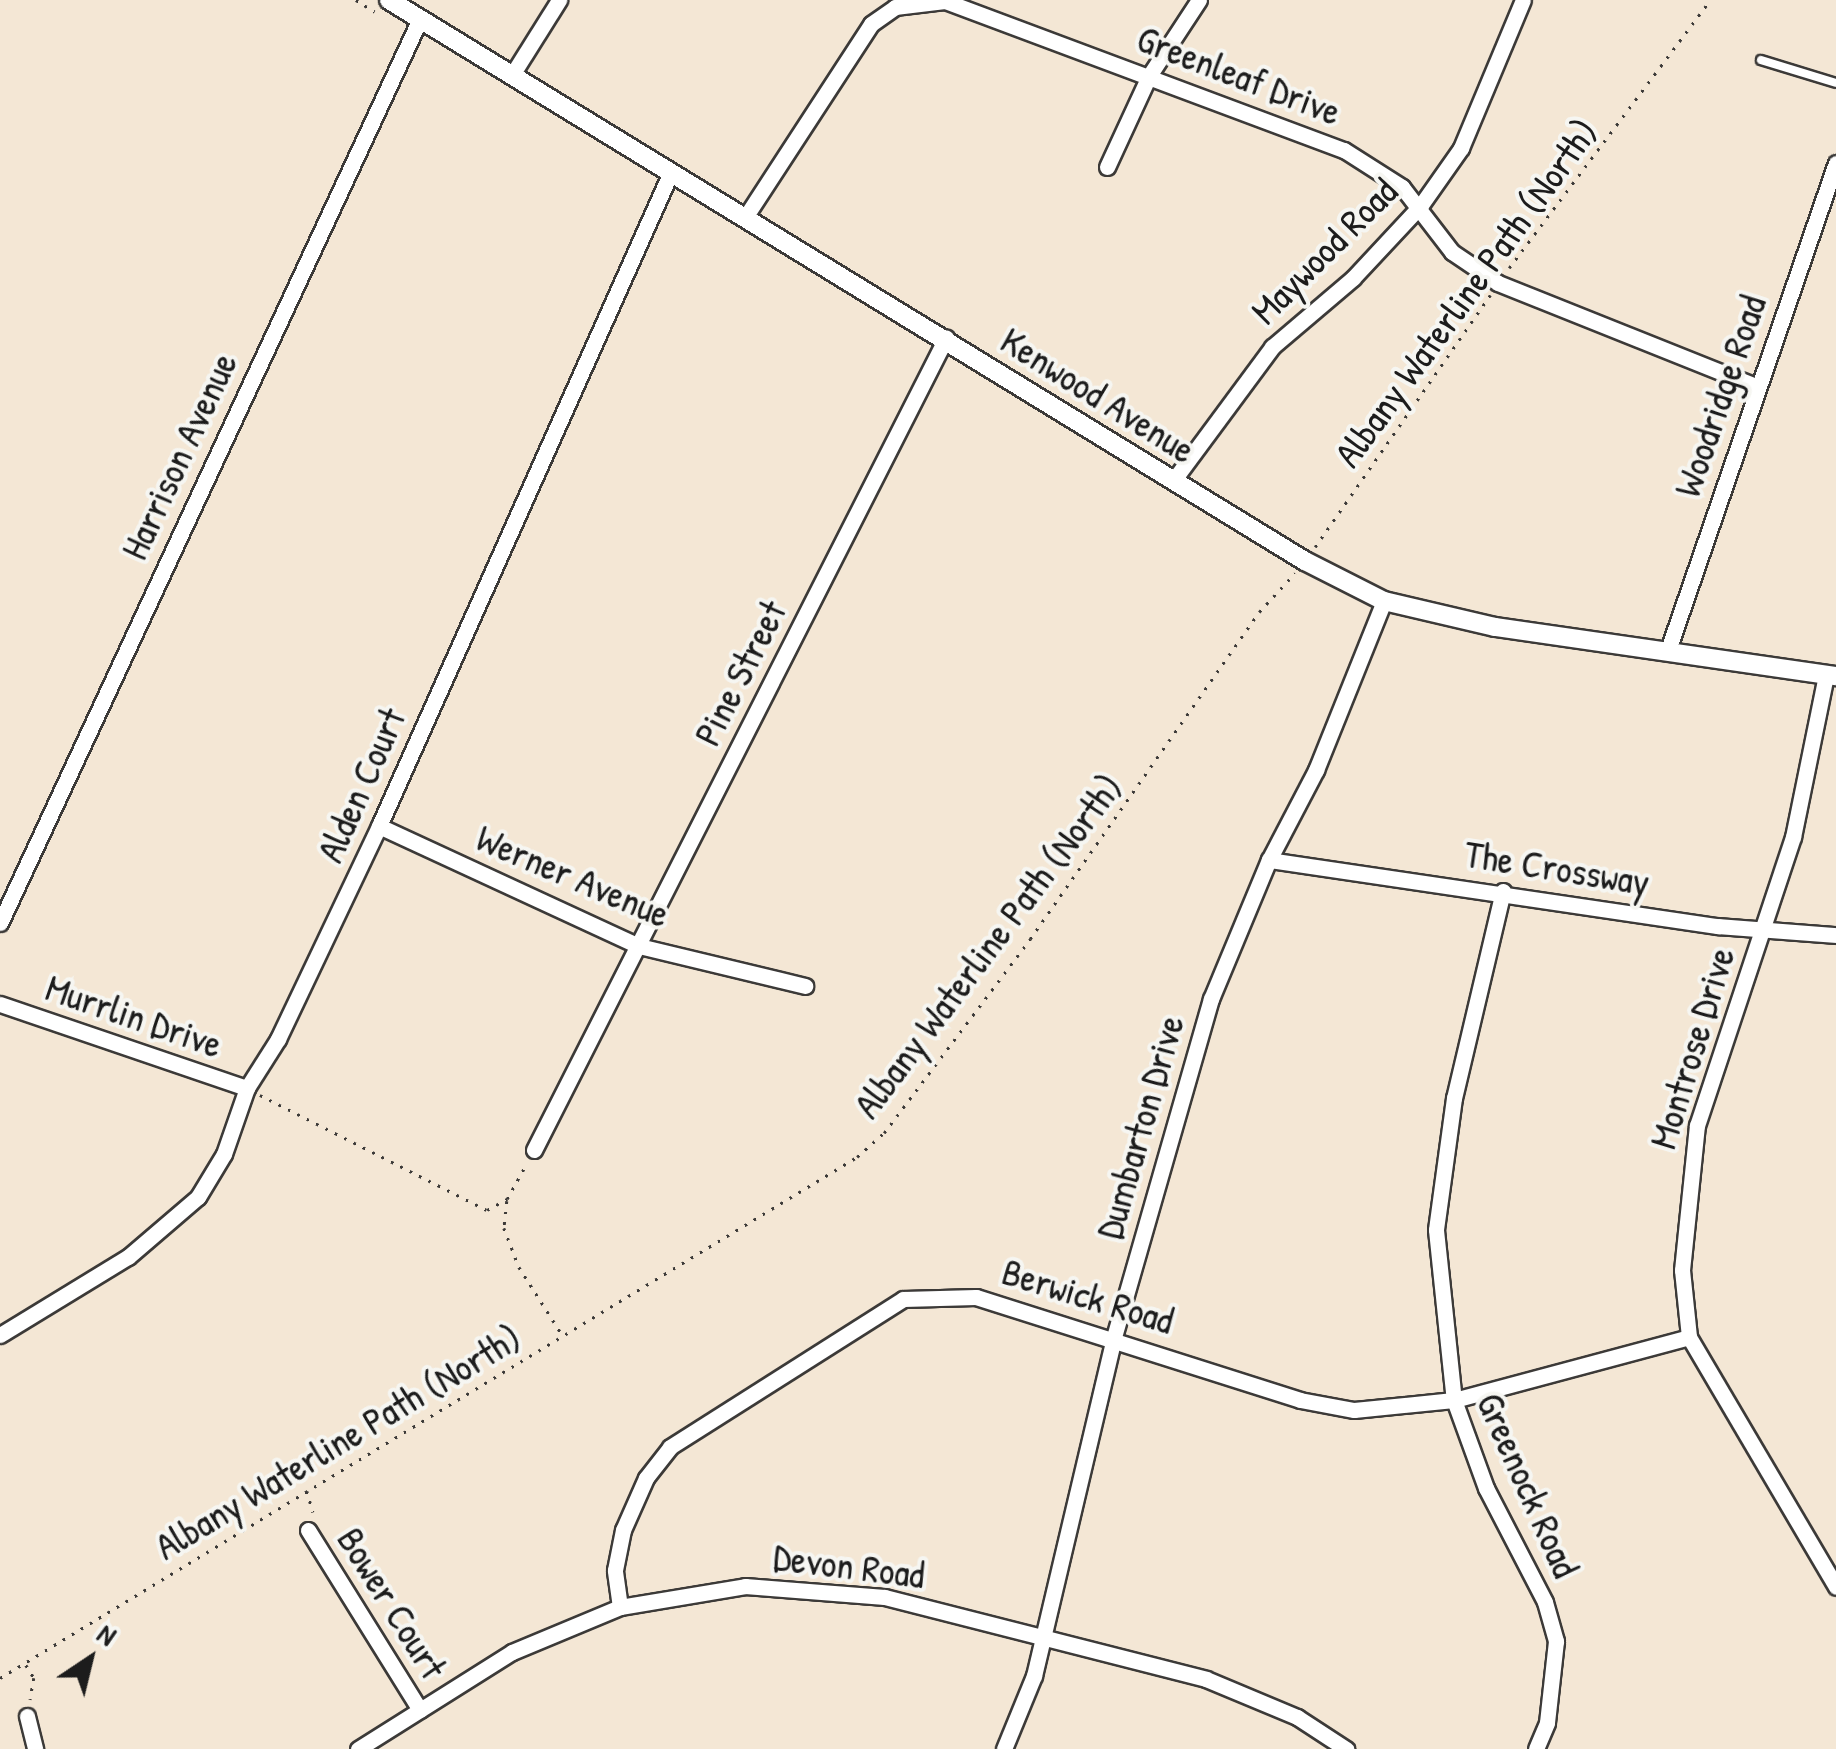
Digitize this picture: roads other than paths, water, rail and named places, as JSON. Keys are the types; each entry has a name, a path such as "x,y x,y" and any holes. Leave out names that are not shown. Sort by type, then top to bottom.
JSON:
{"street":[{"name":"Kenwood Avenue","path":"389,0 1305,561 1384,601 1495,627 1831,676"},
{"path":"512,75 560,0"},
{"name":"Greenleaf Drive","path":"746,216 858,40 895,6 923,0 971,6 1344,150 1384,172 1421,205 1452,252 1498,282 1756,386"},
{"path":"1107,167 1149,76 1199,0"},
{"name":"Maywood Road","path":"1173,481 1272,347 1353,278 1421,205 1461,148 1524,0"},
{"name":"Harrison Avenue","path":"0,923 420,19"},
{"name":"Woodridge Road","path":"1668,650 1756,386 1836,164"},
{"name":"Alden Court","path":"0,1335 128,1257 198,1197 231,1138 247,1088 278,1040 379,826 671,172"},
{"name":"Pine Street","path":"534,1150 946,338"},
{"name":"Dumbarton Drive","path":"1004,1749 1044,1638 1114,1337 1211,999 1269,860 1316,770 1384,601"},
{"name":"Montrose Drive","path":"1831,676 1793,837 1692,1153 1682,1270 1690,1337 1745,1441 1830,1560 1836,1588"},
{"name":"Werner Avenue","path":"379,826 639,946 805,986"},
{"name":"The Crossway","path":"1269,860 1503,890 1669,920 1836,935"},
{"name":"Greenock Road","path":"1503,890 1454,1098 1436,1230 1454,1400 1556,1640 1547,1722 1536,1749"},
{"name":"Murrlin Drive","path":"0,1004 247,1088"},
{"name":"Berwick Road","path":"620,1607 616,1570 623,1530 646,1478 670,1447 903,1299 976,1297 1114,1337 1318,1404 1354,1410 1454,1400 1690,1337"},
{"name":"Bower Court","path":"308,1530 420,1710"},
{"name":"Devon Road","path":"358,1749 512,1652 620,1607 707,1590 796,1587 885,1597 1206,1679 1297,1717 1346,1749"},
{"path":"27,1716 35,1749"}],"lane":[{"path":"1761,60 1836,83"}]}
